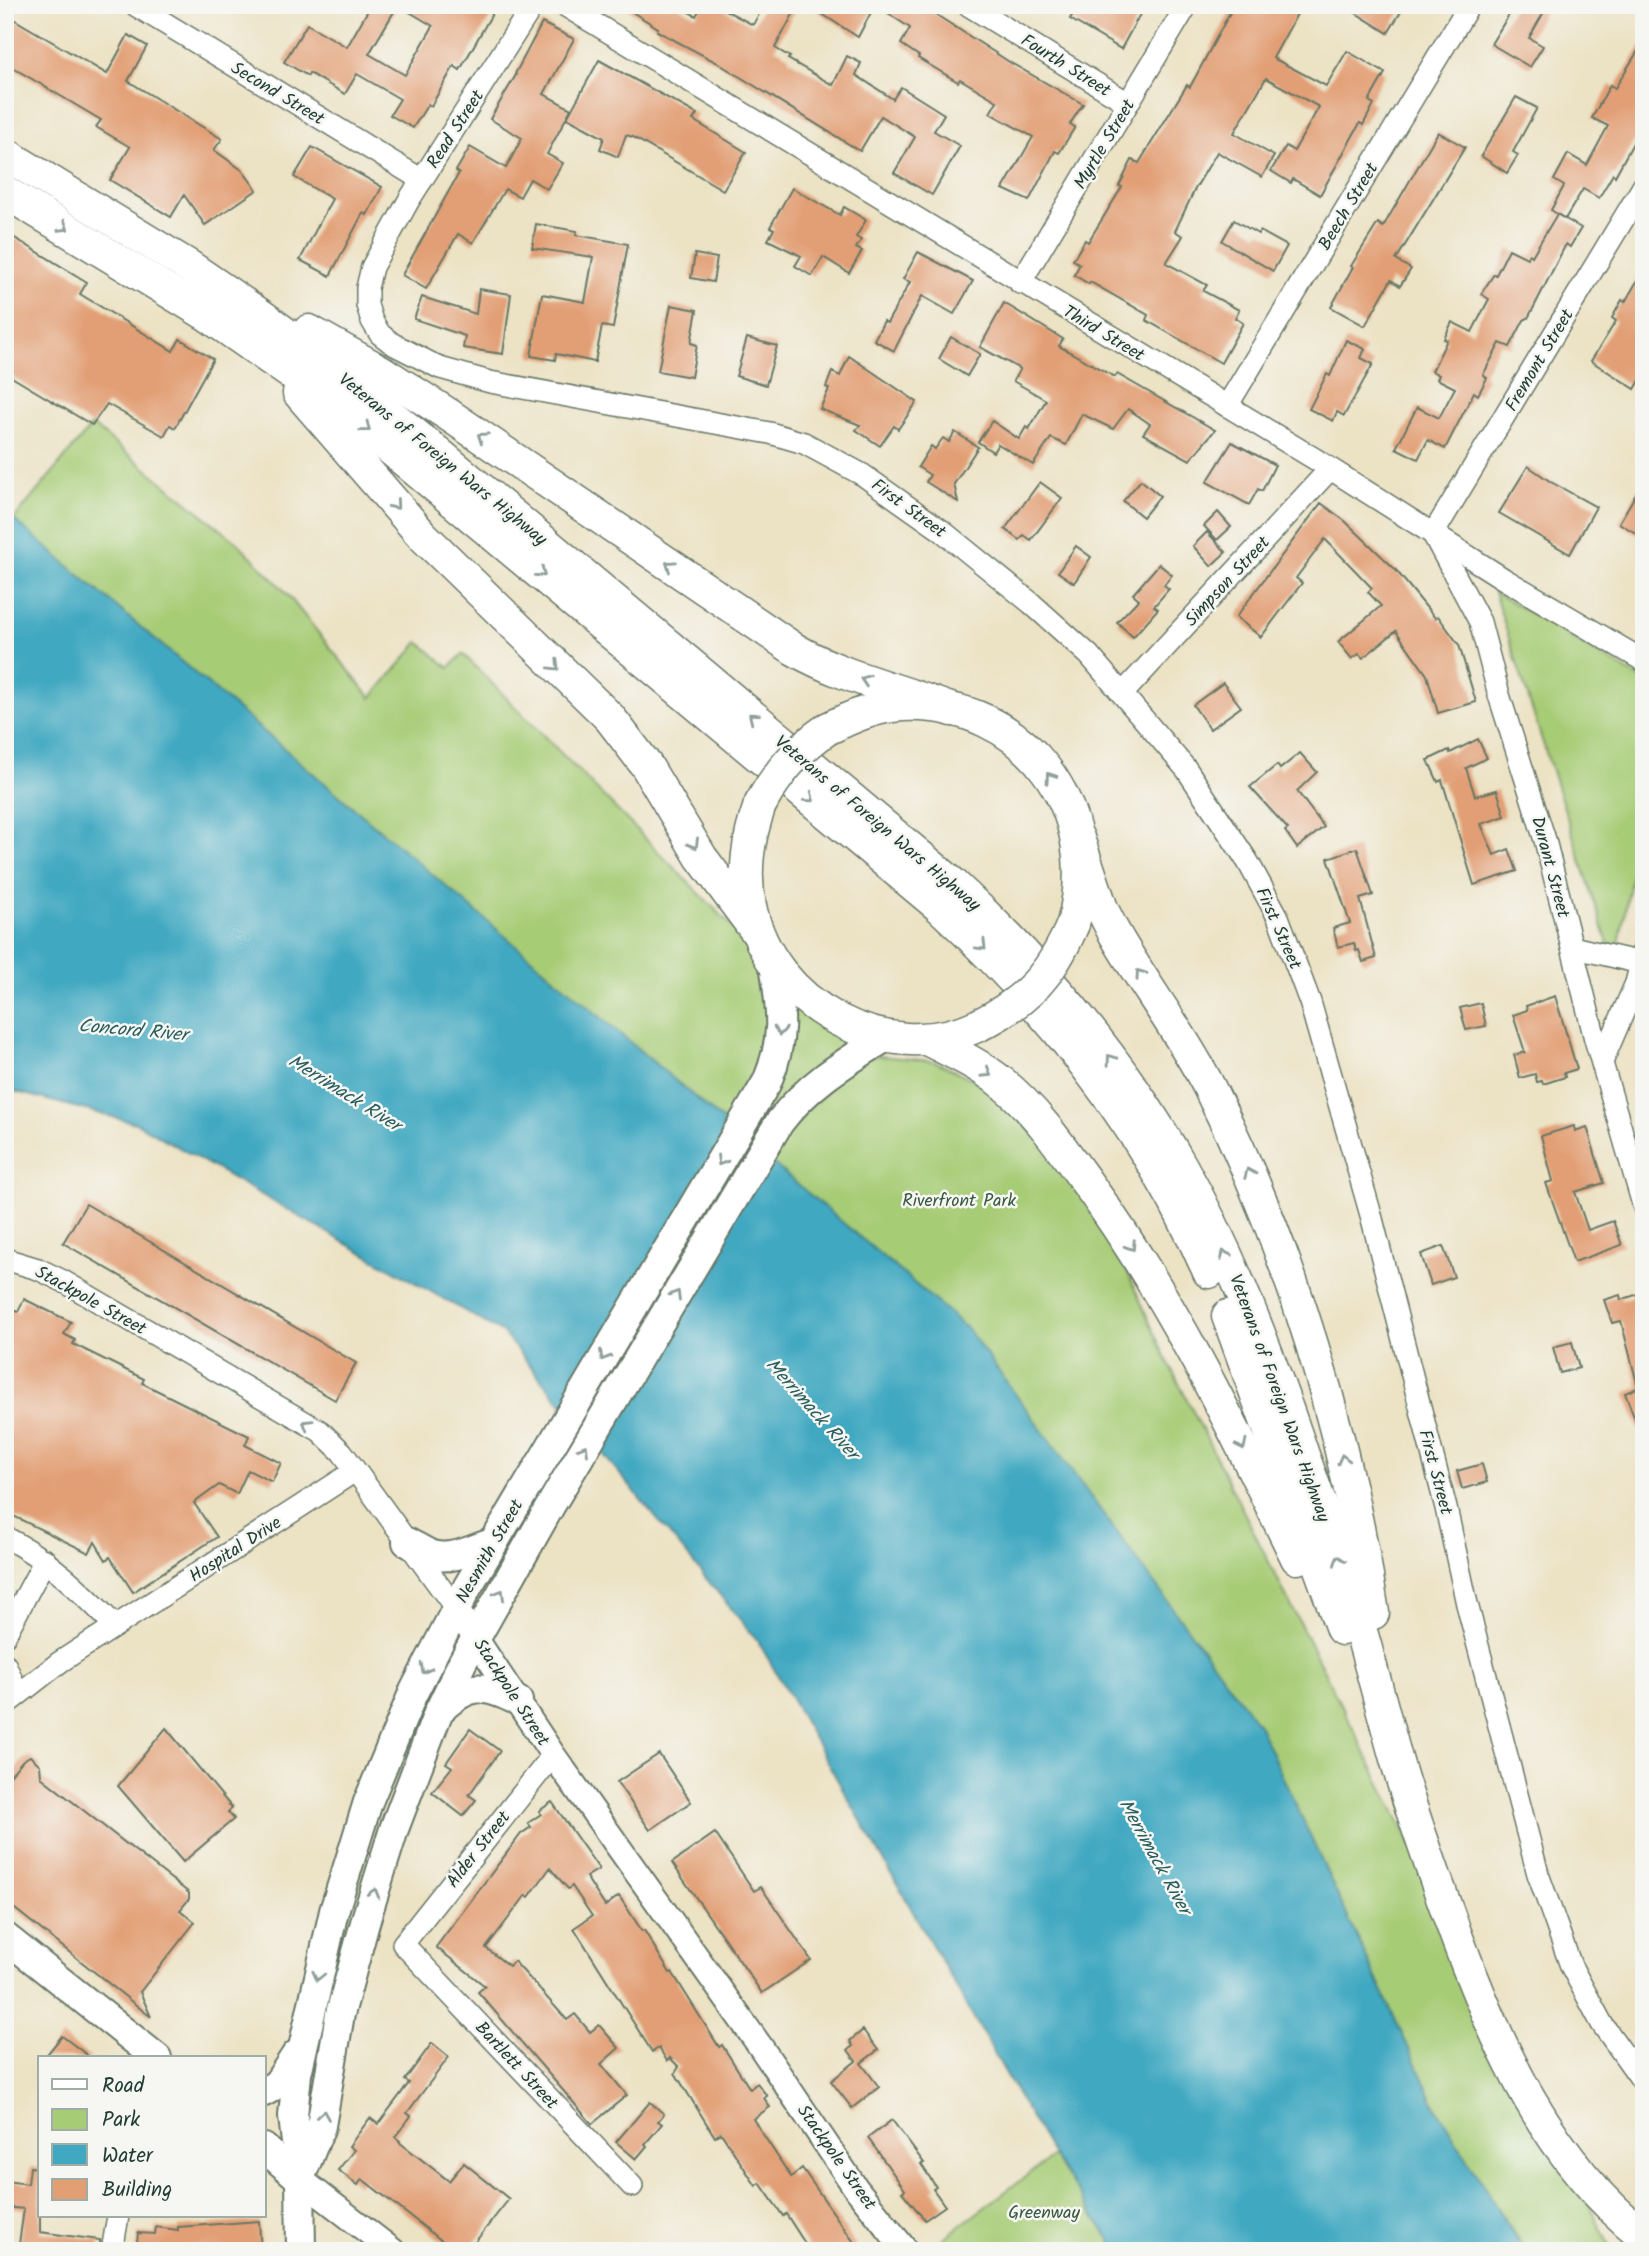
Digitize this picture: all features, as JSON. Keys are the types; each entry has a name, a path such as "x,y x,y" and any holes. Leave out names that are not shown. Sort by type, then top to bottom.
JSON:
{"main road":[{"name":"Veterans of Foreign Wars Highway","path":"5,154 190,267 266,319 407,427 924,860 1021,949 1092,1033 1153,1120 1181,1166 1247,1305 1280,1387 1346,1579 1399,1767 1446,1907 1476,1988 1511,2065 1550,2132 1571,2161 1600,2197 1644,2236"},
{"name":"Veterans of Foreign Wars Highway","path":"5,191 206,314 345,411 388,445 940,907 996,961 1056,1028 1096,1080 1151,1161 1206,1266 1241,1347 1326,1590 1399,1767"},
{"path":"190,267 346,351 416,393 794,649 829,668 914,695 996,727 1034,756 1062,794 1102,909 1112,929 1184,1044 1230,1130 1264,1211 1297,1302 1328,1402 1355,1511 1399,1767"},
{"path":"251,344 318,414 407,519 617,727 646,765 701,857 757,932 774,963 799,993 831,1017 848,1026 886,1037 927,1039 979,1025 1003,1013 1041,981 1064,947 1073,924 1081,882 1078,838"},
{"path":"757,932 750,907 747,868 751,830 772,782 788,762 827,729 863,713 901,705 927,705 952,710"},
{"name":"Nesmith Street","path":"300,2251 300,2179 293,2116 297,2074 334,1911 368,1802 413,1693 456,1609 756,1102 776,1061 782,1018 774,963"},
{"name":"Nesmith Street","path":"300,2179 321,2126 340,2014 394,1829 439,1711 476,1638 552,1503 779,1123 810,1087 886,1037"},
{"path":"927,1039 1001,1082 1025,1105 1075,1167 1132,1247 1189,1341 1222,1403 1399,1767"},
{"path":"407,1542 432,1555 443,1556 457,1555 494,1542"},
{"path":"439,1711 457,1694 468,1689 496,1690 518,1701"},
{"path":"5,1937 148,2054"},
{"path":"266,2091 277,2084 287,2072 303,2044"},
{"path":"266,2150 300,2179"}],"street":[{"name":"Second Street","path":"135,5 422,180"},
{"name":"Read Street","path":"379,254 422,180 533,5"},
{"name":"Third Street","path":"564,5 1644,661"},
{"name":"Fourth Street","path":"968,5 1128,103"},
{"name":"Myrtle Street","path":"1020,283 1187,5"},
{"name":"Beech Street","path":"1227,406 1469,5"},
{"name":"Fremont Street","path":"1433,534 1644,185"},
{"name":"First Street","path":"379,254 372,267 367,288 367,305 372,321 380,334 393,344 440,368 490,382 769,433 804,443 863,475 941,530 1031,603 1089,655 1172,750 1211,804 1278,917 1310,1002 1371,1214 1446,1508 1467,1604 1538,1874 1553,1920 1583,1990 1602,2024 1644,2083"},
{"name":"Simpson Street","path":"1123,693 1330,468"},
{"name":"Durant Street","path":"1433,534 1480,622 1499,695 1545,839 1602,1062 1644,1208"},
{"path":"1572,947 1643,958 1636,983 1602,1062"},
{"name":"Stackpole Street","path":"5,1259 38,1269 64,1281 320,1431 342,1452 456,1609 553,1755 760,2046 855,2187 906,2251"},
{"name":"Hospital Drive","path":"12,1700 49,1670 355,1471"},
{"path":"5,1537 45,1560 74,1584 116,1626"},
{"path":"5,1635 45,1560"},
{"path":"5,1664 12,1700"},
{"name":"Alder Street","path":"403,1944 553,1755"},
{"name":"Bartlett Street","path":"403,1944 632,2186"},
{"path":"300,2179 393,2251"},
{"path":"112,2251 118,2218"}],"green space":[{"name":"Riverfront Park","path":"92,425 239,544 282,588 371,698 419,642 449,668 463,654 858,1054 934,1061 1022,1102 1080,1165 1161,1348 1504,2028 1612,2251 1526,2251 1451,2140 5,530"},
{"path":"1494,592 1644,681 1644,812 1615,965"},
{"name":"Greenway","path":"1053,2156 1118,2251 929,2249"}],"water":[{"path":"5,512 969,1331 1259,1726 1436,2107 1523,2251 1118,2251 1053,2156 758,1641 503,1333 136,1123 5,1089"}],"building":[{"path":"371,5 398,5 497,5 460,70 454,66 431,106 428,104 413,128 390,115 400,99 357,74 345,94 284,62 307,24 347,47","holes":["398,5 433,26 405,75 369,54"]},
{"path":"621,5 676,5 696,16 702,5 728,5 725,10 753,25 764,5 798,5 775,48 790,57 788,59 833,85 847,56 861,63 856,75 893,99 901,87 944,114 934,131 960,146 932,195 894,173 915,137 881,116 860,151 716,62 657,31 658,28"},
{"path":"808,5 875,5 858,37"},
{"path":"876,5 921,5 1011,63 1083,104 1070,124 1075,127 1059,153 1055,151 1029,201 1003,189 1033,137 990,113 997,101 960,79 958,82 918,58 919,56 901,44 910,28"},
{"path":"1078,5 1145,5 1121,49 1070,19"},
{"path":"1234,5 1302,5 1273,58 1326,86 1347,51 1385,73 1369,101 1374,104 1363,125 1360,123 1320,195 1293,179 1291,183 1271,171 1286,146 1294,151 1319,107 1266,78 1234,133 1274,156 1262,177 1217,152 1195,189 1175,231 1183,236 1166,263 1207,285 1203,291 1239,310 1235,318 1243,323 1221,363 1146,320 1148,315 1074,275 1080,264 1073,260 1085,240 1088,242 1122,187 1119,186 1132,160 1139,163 1187,85 1190,87"},
{"path":"1343,5 1405,5 1388,33"},
{"path":"1515,5 1548,5 1529,38 1543,46 1530,67 1491,44"},
{"path":"5,14 107,74 128,35 147,46 128,81 222,139 214,150 242,170 257,190 205,225 184,195 171,217 110,180 130,147 96,127 101,120 5,63"},
{"path":"542,23 574,39 544,94 571,109 547,154 563,163 547,189 530,179 520,197 505,189 473,243 458,234 426,289 402,275 459,173 456,171 470,147 506,168 522,138 490,119"},
{"path":"1644,41 1644,123 1615,176 1613,174 1599,198 1583,189 1565,219 1551,210 1564,186 1554,180 1568,154 1587,165 1608,126 1592,118 1610,85 1615,88"},
{"path":"599,60 697,114 693,120 746,152 723,190 633,137 626,135 618,157 600,149 604,138 567,118"},
{"path":"1516,97 1537,108 1513,152 1518,155 1507,173 1481,156"},
{"path":"1438,132 1465,147 1396,260 1411,269 1400,286 1391,280 1365,326 1331,307 1353,267 1351,266 1378,223 1383,227"},
{"path":"312,147 382,187 367,215 363,213 330,276 300,260 332,199 294,177"},
{"path":"792,188 840,215 844,207 866,220 856,237 861,240 856,248 862,251 849,273 823,257 812,276 795,266 801,256 768,240 774,229 770,227"},
{"path":"1557,214 1581,228 1570,247 1566,244 1510,347 1500,343 1483,375 1487,378 1478,395 1474,392 1445,449 1428,440 1418,459 1396,448 1417,407 1439,418 1455,388 1437,379 1439,375 1432,371 1447,340 1444,339 1452,322 1472,332 1489,299 1481,294 1494,274 1496,275 1509,249 1527,258 1529,254 1532,256"},
{"path":"1234,220 1287,246 1273,271 1222,241"},
{"path":"536,224 577,231 576,235 628,244 613,328 602,326 595,362 556,354 555,360 531,356 542,294 585,302 593,257 532,248"},
{"path":"5,232 87,282 80,294 173,351 180,339 213,359 175,428 170,425 164,436 107,404 92,425 5,373"},
{"path":"918,252 973,281 954,314 922,296 894,351 874,340 910,282 903,279"},
{"path":"695,254 717,258 713,282 691,278"},
{"path":"1644,269 1644,374 1635,389 1591,361 1616,321 1612,318 1622,300 1625,302"},
{"path":"479,289 511,294 503,354 463,348 465,336 414,319 422,297 476,314"},
{"path":"1004,303 1063,339 1059,346 1115,377 1117,374 1215,430 1190,460 1143,434 1150,424 1128,409 1113,429 1082,414 1066,445 1051,438 1033,465 998,444 993,452 978,442 992,421 1019,439 1026,427 1029,429 1046,400 1013,381 1020,369 980,347"},
{"path":"671,305 697,310 691,343 697,345 691,377 658,371"},
{"path":"951,337 980,354 967,376 939,359"},
{"path":"747,338 777,346 766,385 736,376"},
{"path":"1346,340 1365,349 1361,358 1373,364 1344,416 1337,412 1333,421 1309,409 1327,374 1330,376"},
{"path":"849,356 917,402 898,429 894,426 880,446 856,430 860,425 820,409 829,389 826,387 832,372 840,376"},
{"path":"955,432 978,447 954,484 958,502 926,482 930,475 918,467 931,446 935,449 943,438 949,442"},
{"path":"1232,442 1275,465 1262,491 1258,489 1249,505 1207,482"},
{"path":"1528,466 1596,507 1570,554 1499,513"},
{"path":"1141,480 1160,496 1143,517 1123,501"},
{"path":"1644,480 1644,538 1619,523"},
{"path":"1040,482 1062,498 1031,540 1024,535 1020,540 1005,529"},
{"path":"1321,503 1345,521 1395,569 1435,618 1438,616 1459,645 1476,702 1438,713 1427,675 1396,631 1363,658 1359,654 1352,659 1338,642 1381,606 1368,592 1372,588 1325,539 1296,578 1302,583 1261,637 1236,617"},
{"path":"1218,512 1231,527 1217,540 1204,526"},
{"path":"1207,532 1226,552 1211,566 1193,546"},
{"path":"1076,546 1091,557 1074,583 1058,572"},
{"path":"1159,564 1172,575 1164,585 1169,589 1154,606 1158,609 1133,637 1117,622 1139,599 1133,594"},
{"path":"1223,683 1241,707 1210,729 1193,705"},
{"path":"1478,739 1487,758 1466,768 1475,796 1497,790 1505,816 1481,824 1494,855 1509,849 1517,871 1474,885 1442,780 1438,782 1428,760"},
{"path":"1300,753 1317,772 1297,791 1324,827 1297,848 1285,831 1288,829 1250,787 1277,765 1280,769"},
{"path":"1357,848 1373,895 1360,899 1376,958 1363,962 1354,943 1338,947 1333,928 1350,923 1328,858"},
{"path":"1555,996 1577,1069 1564,1073 1565,1077 1543,1084 1542,1081 1537,1082 1535,1074 1520,1078 1514,1055 1525,1052 1513,1015 1527,1010 1526,1006"},
{"path":"1481,1003 1486,1026 1466,1030 1460,1008"},
{"path":"1574,1126 1575,1131 1587,1127 1604,1183 1575,1192 1588,1230 1613,1221 1622,1245 1574,1262 1546,1183 1553,1181 1541,1136"},
{"path":"86,1204 356,1363 335,1400 63,1243"},
{"path":"1443,1246 1454,1277 1431,1285 1421,1254"},
{"path":"1644,1292 1642,1438 1625,1393 1642,1386 1638,1387 1621,1321 1612,1323 1604,1300 1620,1295 1621,1300"},
{"path":"24,1299 71,1322 64,1334 75,1340 73,1344 144,1379 142,1383 249,1436 245,1445 281,1463 272,1482 248,1470 237,1494 219,1485 194,1503 217,1537 133,1592 110,1557 106,1560 95,1542 89,1553 5,1512 5,1306 18,1312"},
{"path":"1572,1342 1579,1368 1560,1373 1553,1347"},
{"path":"1482,1464 1487,1482 1462,1489 1457,1471"},
{"path":"166,1728 232,1808 228,1812 234,1819 183,1862 118,1786"},
{"path":"470,1729 500,1751 469,1795 476,1800 463,1816 432,1792 452,1767 446,1763"},
{"path":"659,1754 691,1802 650,1830 617,1782"},
{"path":"30,1756 40,1765 41,1777 189,1893 189,1899 180,1910 195,1922 140,1992 151,2017 5,1901 5,1781 23,1760"},
{"path":"552,1802 599,1869 586,1877 605,1906 619,1896 750,2089 757,2083 767,2096 764,2098 770,2107 753,2119 791,2177 802,2168 860,2251 810,2251 786,2214 783,2216 760,2183 756,2186 721,2133 715,2137 675,2073 679,2067 670,2058 667,2061 659,2048 652,2052 574,1928 592,1916 572,1886 568,1889 550,1868 486,1948 509,1966 514,1961 567,2020 575,2014 590,2032 599,2025 619,2048 601,2064 627,2095 592,2124 478,1992 485,1986 436,1947 521,1834 531,1827 528,1823"},
{"path":"715,1833 754,1891 761,1887 811,1960 762,1993 672,1863"},
{"path":"863,2030 878,2050 861,2063 879,2087 852,2108 831,2081 856,2061 848,2050 853,2046 850,2041"},
{"path":"62,2036 88,2056 46,2056"},
{"path":"432,2043 449,2057 407,2113 411,2116 395,2137 449,2181 464,2163 509,2199 468,2251 455,2251 362,2179 358,2185 338,2170 354,2150 349,2146 370,2118 378,2124 409,2083 405,2080"},
{"path":"650,2102 664,2114 658,2121 662,2124 636,2159 616,2142"},
{"path":"892,2120 924,2163 921,2164 936,2187 933,2189 945,2206 925,2220 902,2192 905,2190 868,2138"},
{"path":"30,2167 38,2168 40,2232 100,2240 99,2251 18,2251 24,2209 5,2207 5,2181 28,2184"},
{"path":"259,2221 261,2251 136,2251 138,2233 155,2234 156,2227 178,2230 178,2227"}],"water label":[{"name":"Concord River","path":"133,1029"},
{"name":"Merrimack River","path":"345,1092"},
{"name":"Merrimack River","path":"813,1408"},
{"name":"Merrimack River","path":"1156,1856"}]}
